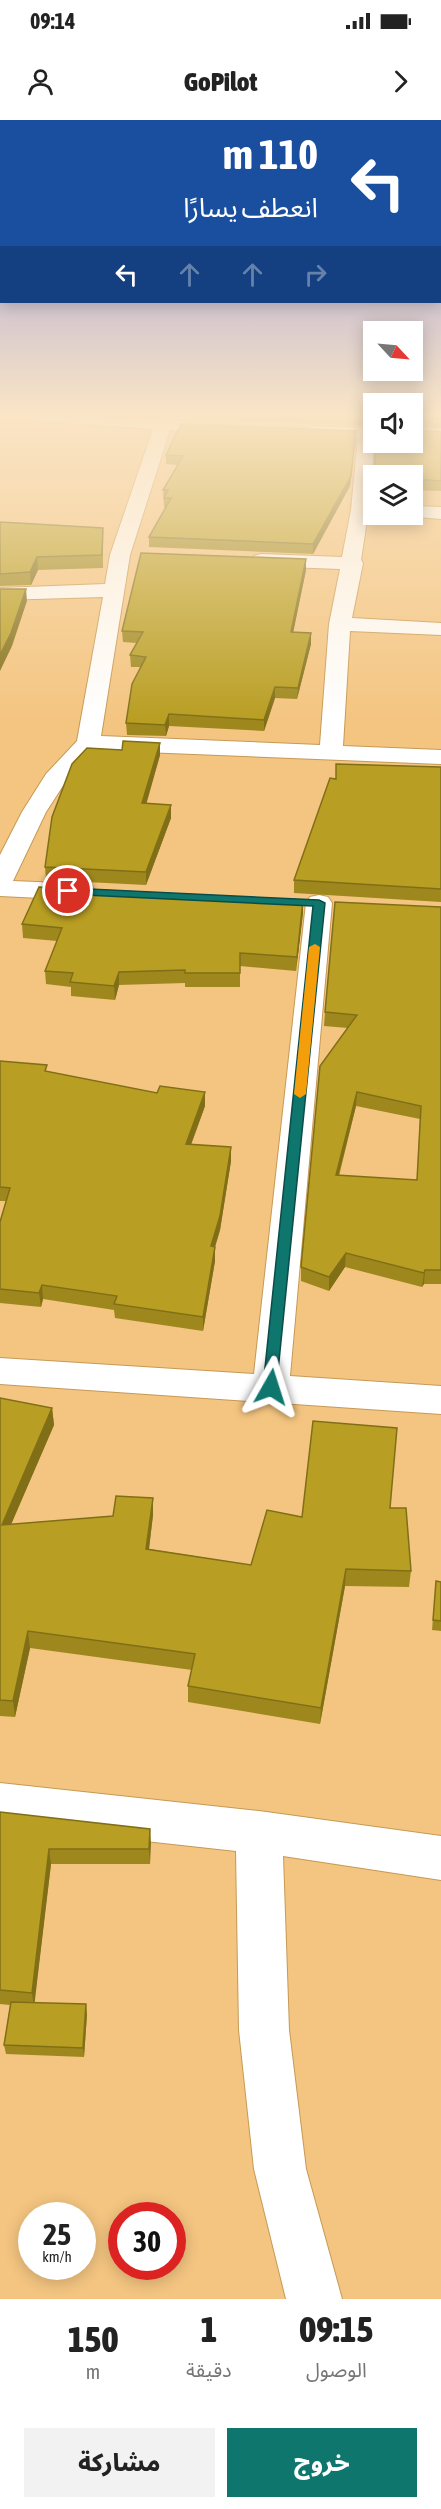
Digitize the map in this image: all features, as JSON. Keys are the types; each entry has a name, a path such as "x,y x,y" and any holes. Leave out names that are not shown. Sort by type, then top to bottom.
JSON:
{"street":[{"path":"0,881 34,812 58,774 88,744 120,555 132,518"},
{"path":"331,752 340,624 363,525"},
{"path":"120,555 143,556"},
{"path":"236,559 353,563"},
{"path":"0,594 114,590"},
{"path":"340,624 441,629"},
{"path":"88,744 441,757"},
{"path":"0,888 106,893"},
{"path":"271,1387 319,903"},
{"path":"0,1371 271,1387 441,1400"},
{"path":"0,1804 259,1832 441,1858"},
{"path":"259,1832 264,2030 280,2169 314,2299"}],"building":[{"path":"160,518 328,518 313,544 149,537"},
{"path":"0,522 103,528 102,555 37,557 30,572 0,574"},
{"path":"141,553 306,559 291,632 311,633 298,688 275,687 264,720 169,714 165,725 126,723 132,684 146,657 130,655 143,632 122,631"},
{"path":"0,589 26,589 11,633 0,655"},
{"path":"123,741 160,743 142,803 171,805 146,872 45,867 52,817 72,764 87,748 122,750"},
{"path":"336,764 441,767 441,889 294,880 330,778 336,779"},
{"path":"39,887 303,900 297,957 240,953 240,973 185,973 185,970 119,972 114,986 70,982 73,973 45,971 62,928 22,924"},
{"path":"335,902 441,907 441,1270 425,1270 424,1273 346,1253 329,1277 301,1267 320,1066 357,1015 325,1012","holes":["357,1092 421,1106 417,1180 336,1175"]},
{"path":"0,1061 47,1065 45,1071 157,1093 160,1086 205,1092 186,1144 231,1147 220,1216 211,1246 215,1247 203,1317 114,1304 117,1296 42,1285 39,1293 0,1289 0,1222 10,1188 0,1187"},
{"path":"0,1398 52,1408 2,1525 113,1516 116,1496 153,1498 146,1549 251,1565 267,1510 302,1517 313,1421 397,1428 390,1508 406,1508 411,1571 346,1569 321,1708 188,1686 195,1654 28,1631 13,1701 0,1700"},
{"path":"436,1581 441,1582 441,1621 433,1620"},
{"path":"0,1812 150,1829 149,1849 49,1849 32,1993 0,1990"},
{"path":"11,2002 86,2004 83,2048 4,2045"}],"slow traffic":[{"path":"300,1094 315,947"}],"route":[{"path":"68,891 319,903 271,1387"}]}
